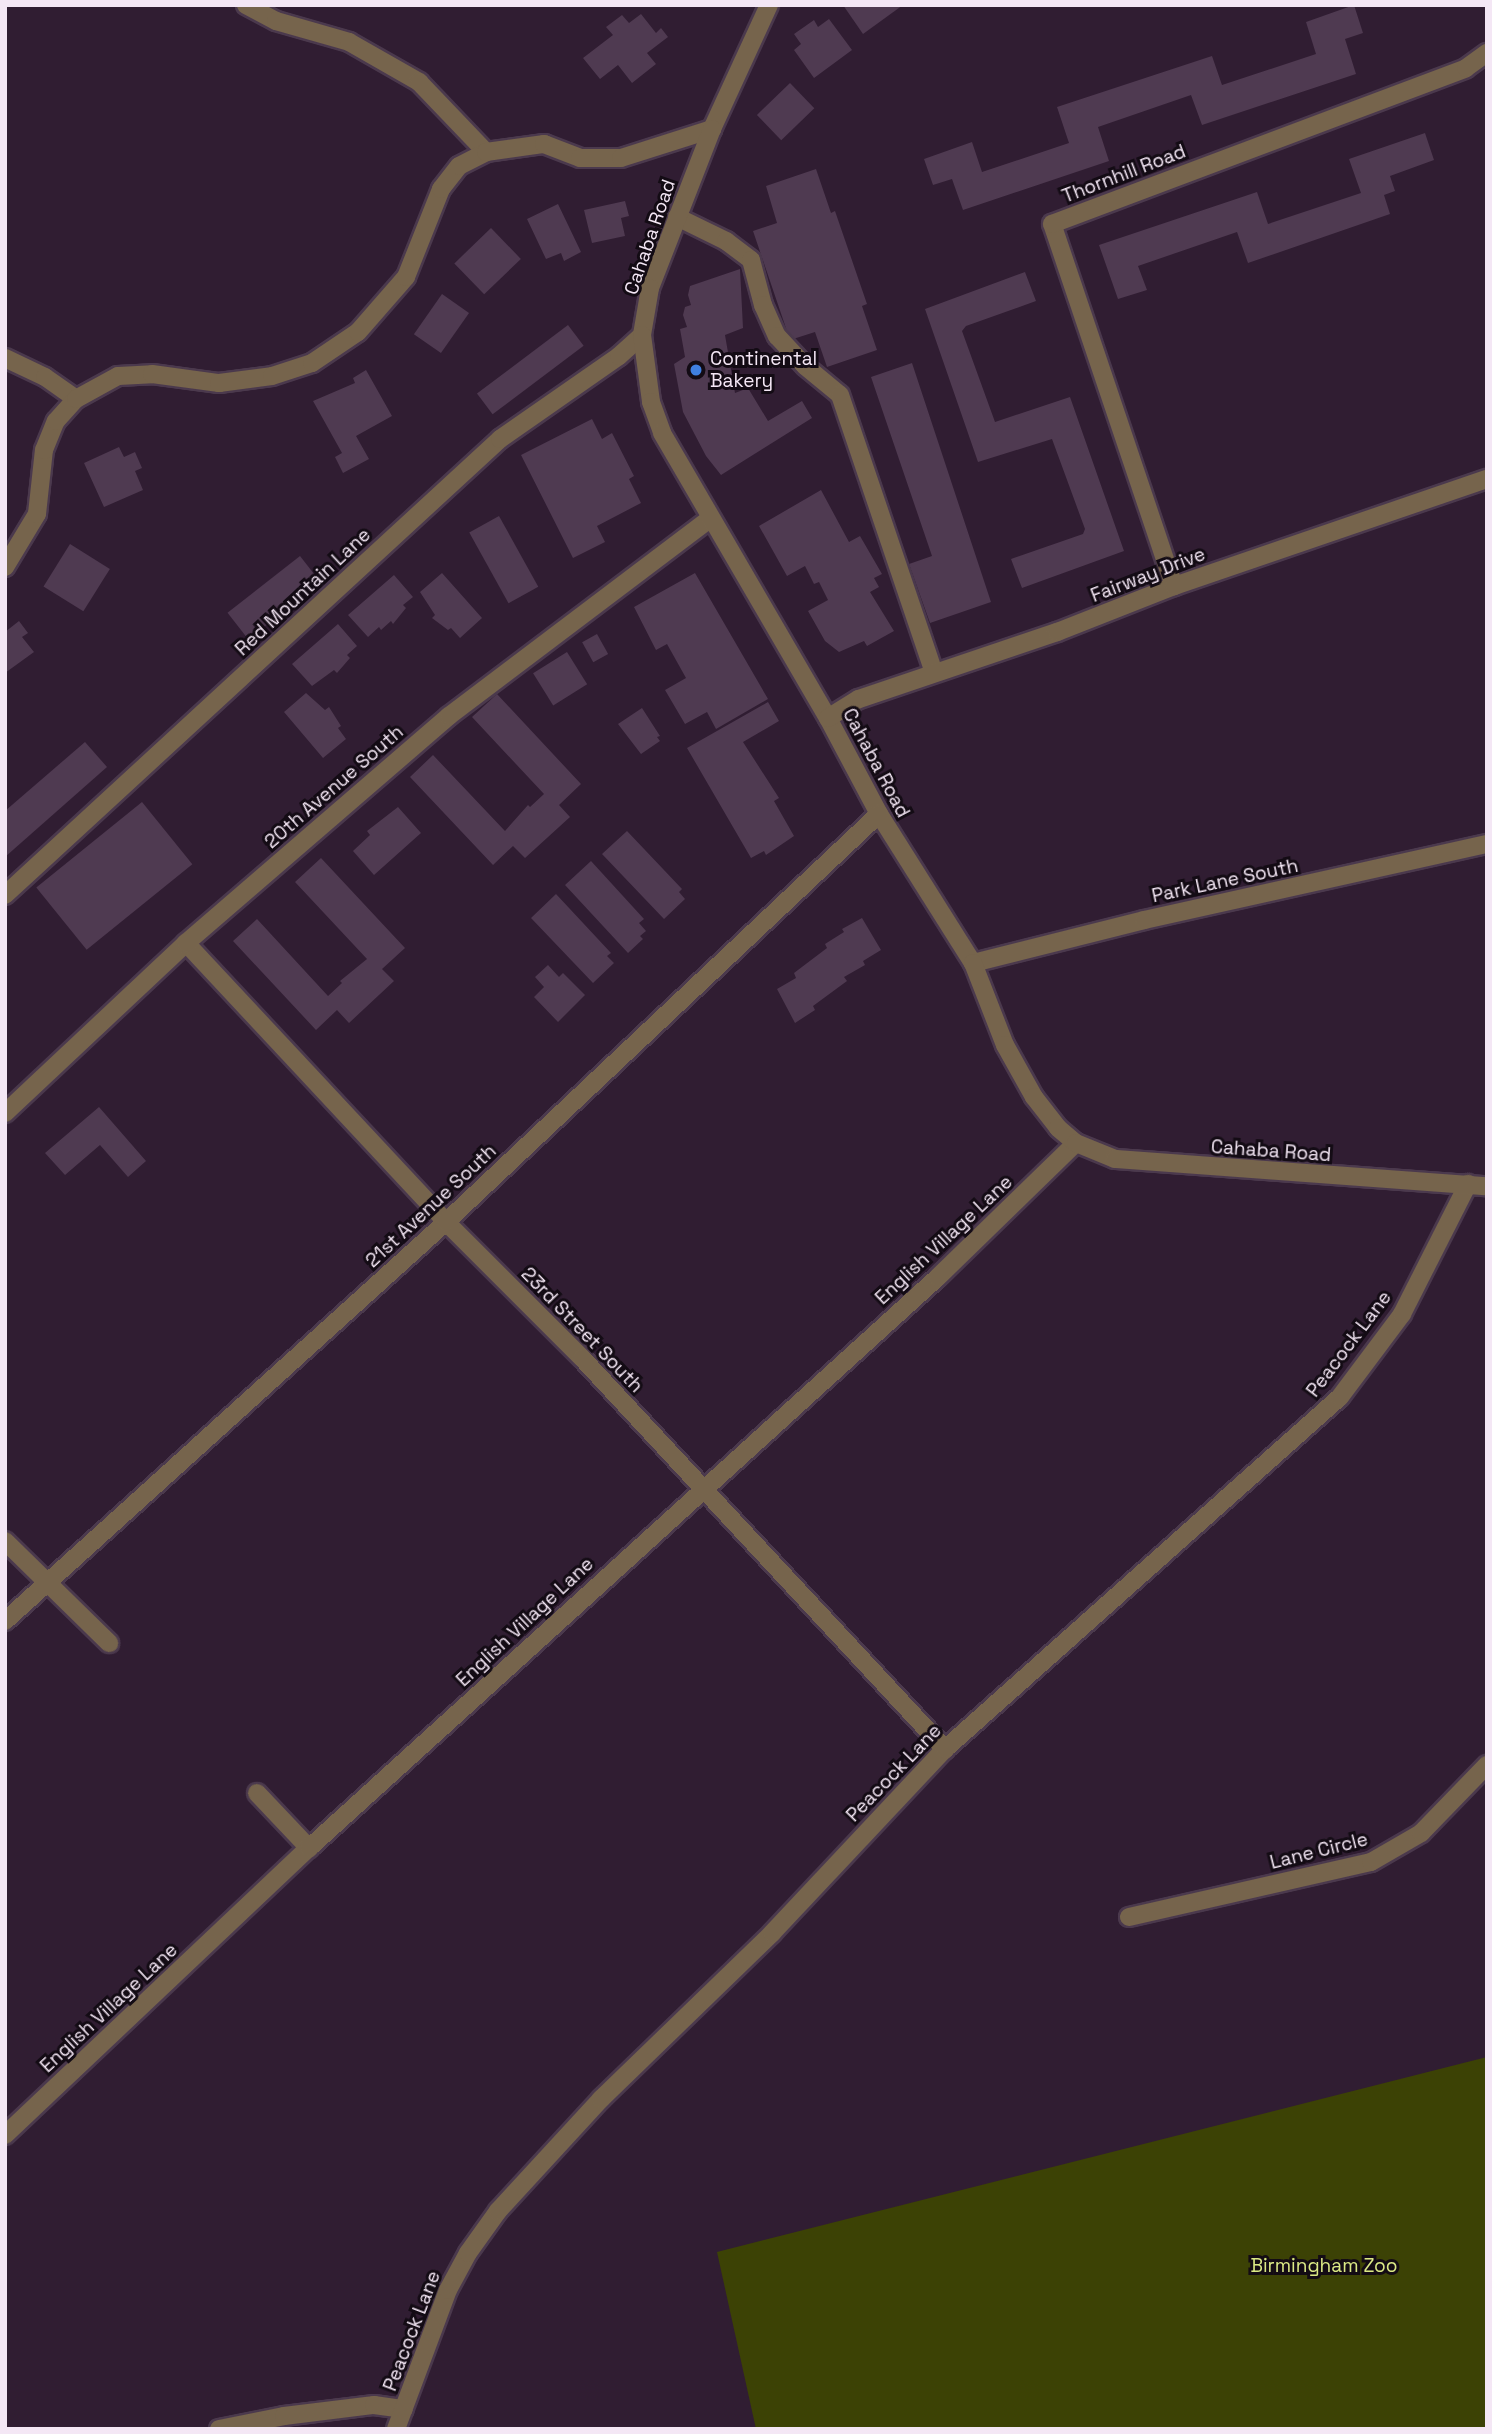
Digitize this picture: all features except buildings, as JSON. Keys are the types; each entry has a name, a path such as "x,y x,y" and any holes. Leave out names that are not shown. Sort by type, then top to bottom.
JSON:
{"street":[{"path":"246,5 276,21 349,42 419,82 486,152"},
{"name":"Cahaba Road","path":"769,5 712,129 650,288 642,335 644,367 662,433 828,718 879,814 973,963 1005,1045 1028,1086 1058,1128 1076,1143 1115,1159 1205,1168 1487,1186"},
{"name":"Thornhill Road","path":"1174,586 1052,224 1466,68 1487,53"},
{"path":"5,567 37,514 44,450 56,421 76,399 118,376 152,374 219,383 272,376 312,363 358,332 406,277 441,189 459,166 486,152 544,144 580,158 621,158 712,129"},
{"path":"677,217 726,241 751,260 763,305 777,336 806,366 841,395 934,673"},
{"name":"Red Mountain Lane","path":"5,895 500,439 619,356 642,335"},
{"path":"5,358 45,377 76,399"},
{"name":"Fairway Drive","path":"828,718 859,699 1046,636 1174,586 1487,479"},
{"name":"20th Avenue South","path":"5,1113 186,943 449,716 711,518"},
{"name":"21st Avenue South","path":"5,1621 446,1222 879,814"},
{"name":"Park Lane South","path":"973,963 1144,920 1487,844"},
{"name":"23rd Street South","path":"186,943 446,1222 582,1358 945,1749"},
{"name":"English Village Lane","path":"5,2135 309,1848 938,1277 1076,1143"},
{"name":"Peacock Lane","path":"396,2429 448,2290 468,2253 498,2211 601,2099 772,1933 945,1749 1340,1396 1402,1314 1468,1184"},
{"path":"5,1541 109,1643"},
{"name":"Lane Circle","path":"1129,1917 1371,1862 1421,1833 1487,1765"},
{"path":"257,1793 309,1848"},
{"path":"219,2429 284,2416 374,2405 404,2409"}],"green space":[{"name":"Birmingham Zoo","path":"1487,2057 1487,2429 756,2429 717,2252"}],"place":[{"name":"Continental Bakery","path":"696,370"}]}
